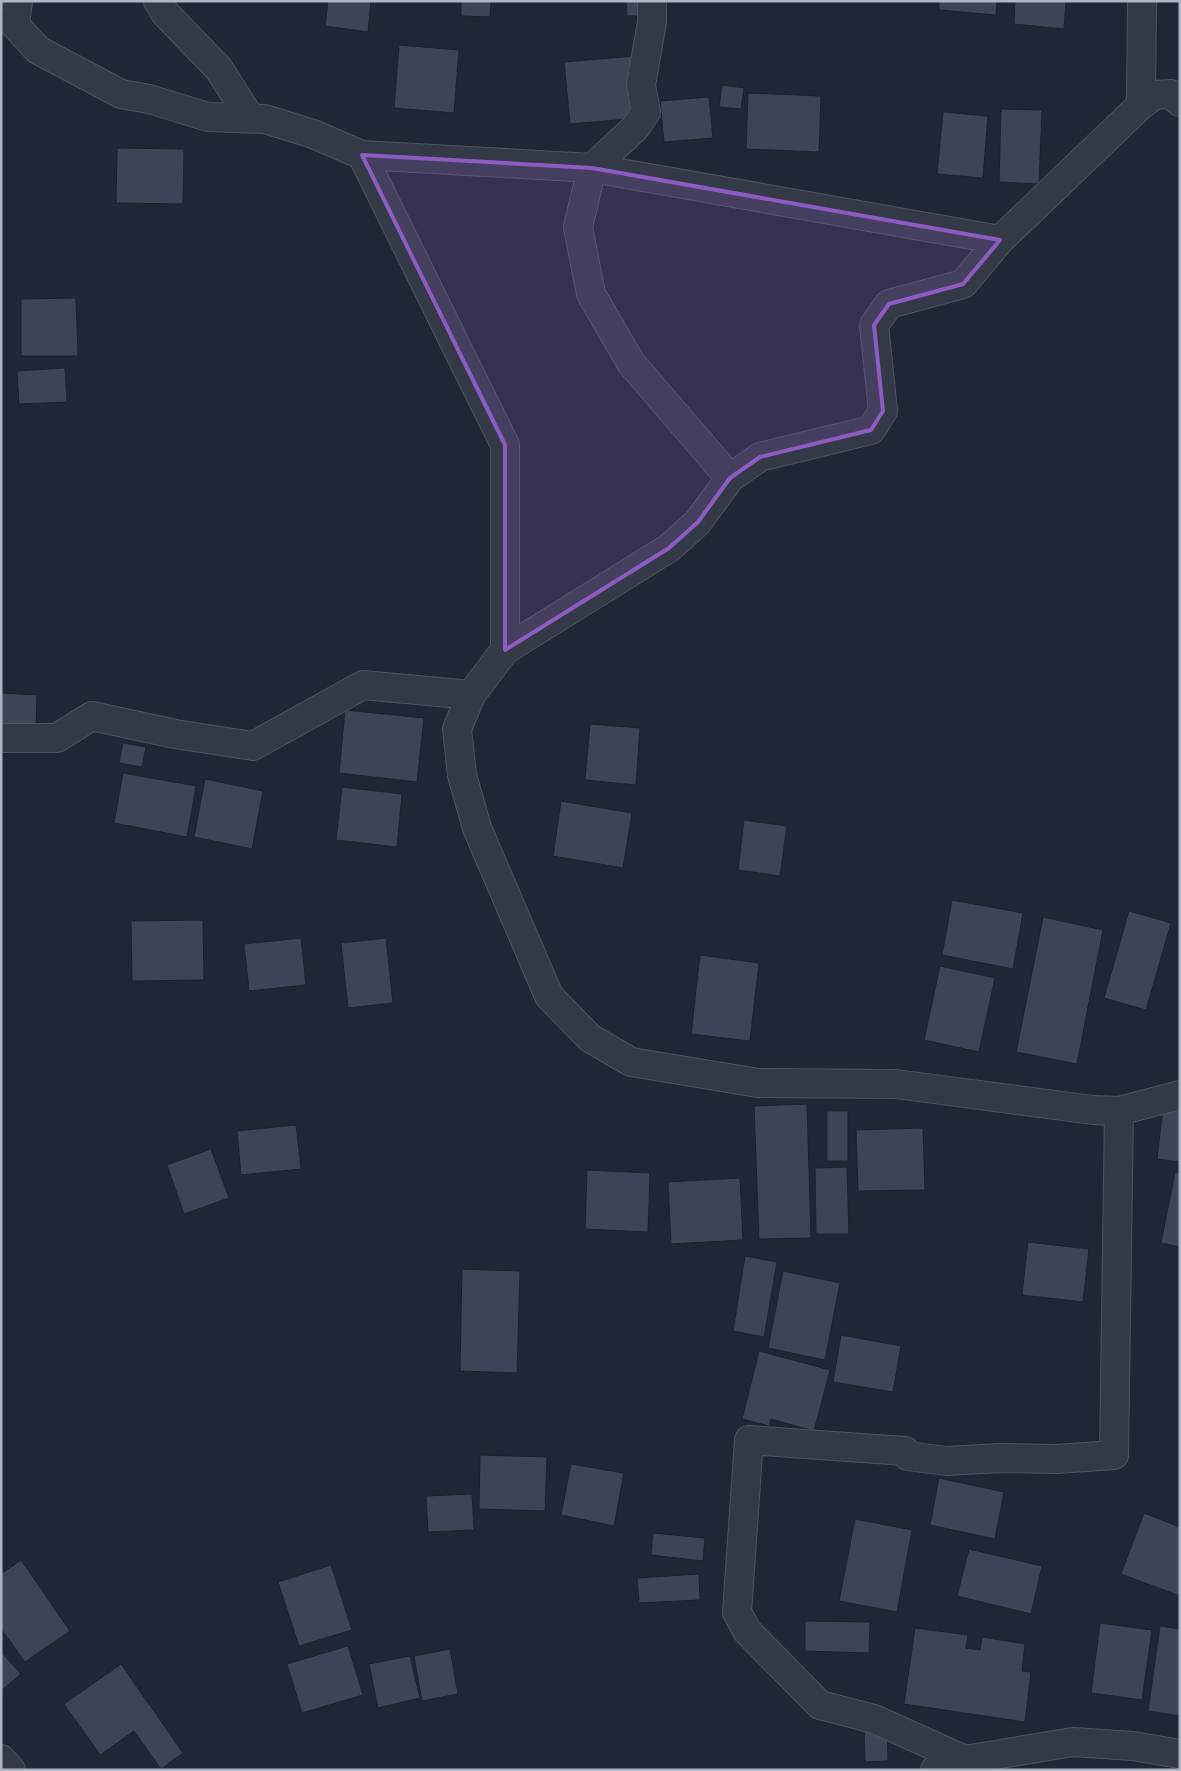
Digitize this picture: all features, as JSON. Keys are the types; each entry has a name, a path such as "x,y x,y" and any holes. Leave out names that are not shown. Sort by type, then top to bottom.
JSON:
{"street":[{"path":"18,1 15,25 38,50 121,94 149,99 208,117 265,120 313,134 362,155 592,168 1000,240"},
{"path":"158,1 165,13 218,69 250,118"},
{"path":"652,1 652,22 641,85 646,112 635,128 592,168 578,227 591,294 630,363 730,478"},
{"path":"1141,105 1142,1"},
{"path":"1180,102 1171,94 1155,95 1141,105 1000,240 963,284 889,304 874,324 883,412 871,430 760,457 730,478 698,522 668,548 505,650 471,695 457,729 462,775 477,828 549,996 590,1038 631,1062 758,1083 896,1084 1093,1110 1120,1111 1180,1095"},
{"path":"362,155 505,445 505,650"},
{"path":"1,738 57,738 92,716 175,734 253,746 363,685 471,695"},
{"path":"965,1760 874,1719 820,1705 747,1631 738,1612 749,1440 905,1451 908,1456 946,1461 1001,1458 1057,1458 1114,1454 1120,1111"},
{"path":"935,1770 965,1760 1074,1742 1133,1746 1180,1754"},
{"path":"1,1759 11,1770"}],"highlighted area":[{"path":"362,155 592,168 1000,240 963,284 889,304 874,325 883,411 871,430 760,457 730,478 698,522 669,548 505,650 505,445"}],"building":[{"path":"328,1 371,1 368,32 325,26"},
{"path":"461,1 491,1 490,17 461,16"},
{"path":"626,1 641,1 641,16 627,16"},
{"path":"939,1 997,1 996,15 939,10"},
{"path":"1015,1 1066,1 1064,29 1014,24"},
{"path":"399,45 459,50 454,113 394,108"},
{"path":"634,56 640,118 570,124 564,62"},
{"path":"722,85 744,88 741,109 719,107"},
{"path":"748,93 821,96 819,152 746,149"},
{"path":"709,97 713,138 664,142 660,101"},
{"path":"1001,109 1042,110 1039,184 999,182"},
{"path":"943,112 988,116 983,178 937,174"},
{"path":"117,148 184,149 183,204 116,203"},
{"path":"76,298 78,356 21,356 21,299"},
{"path":"65,368 67,402 19,404 17,371"},
{"path":"1,693 37,695 36,732 1,730"},
{"path":"345,710 424,718 417,782 339,773"},
{"path":"590,724 640,728 636,785 585,780"},
{"path":"123,743 146,747 142,767 119,763"},
{"path":"123,773 196,786 187,837 114,823"},
{"path":"205,779 263,791 252,849 194,837"},
{"path":"342,787 402,794 397,847 336,840"},
{"path":"561,801 632,813 623,868 553,856"},
{"path":"744,820 787,826 780,876 738,870"},
{"path":"952,900 1023,913 1013,969 942,955"},
{"path":"1129,911 1171,923 1146,1010 1104,998"},
{"path":"1043,917 1103,930 1077,1064 1016,1052"},
{"path":"203,920 204,980 132,981 131,921"},
{"path":"301,938 306,985 249,991 244,944"},
{"path":"386,938 393,1003 348,1008 341,943"},
{"path":"700,955 759,963 750,1041 691,1034"},
{"path":"940,966 995,978 979,1052 924,1040"},
{"path":"807,1104 811,1238 759,1239 754,1106"},
{"path":"1163,1108 1180,1110 1180,1162 1157,1159"},
{"path":"827,1111 848,1111 848,1161 827,1161"},
{"path":"296,1125 301,1169 241,1175 237,1131"},
{"path":"923,1128 925,1190 858,1191 856,1130"},
{"path":"211,1149 229,1198 184,1214 167,1165"},
{"path":"847,1167 849,1234 816,1234 815,1168"},
{"path":"587,1170 650,1173 648,1232 585,1229"},
{"path":"1175,1172 1180,1173 1180,1247 1161,1243"},
{"path":"740,1178 743,1240 671,1244 668,1182"},
{"path":"1028,1242 1089,1249 1083,1302 1022,1295"},
{"path":"745,1256 777,1262 764,1337 733,1331"},
{"path":"462,1269 520,1271 517,1373 460,1371"},
{"path":"783,1271 840,1283 825,1360 768,1348"},
{"path":"841,1335 901,1346 893,1392 833,1382"},
{"path":"759,1351 830,1370 814,1431 771,1419 769,1426 742,1419"},
{"path":"480,1455 547,1457 545,1511 479,1509"},
{"path":"571,1464 624,1473 614,1526 561,1515"},
{"path":"939,1478 1004,1492 995,1539 930,1525"},
{"path":"472,1494 474,1530 428,1532 426,1496"},
{"path":"1144,1513 1180,1527 1180,1596 1121,1574"},
{"path":"855,1519 912,1530 897,1612 839,1601"},
{"path":"653,1533 705,1538 703,1561 651,1555"},
{"path":"969,1549 1042,1566 1031,1614 957,1596"},
{"path":"21,1560 70,1631 25,1662 1,1629 1,1574"},
{"path":"331,1565 352,1630 299,1646 278,1582"},
{"path":"699,1574 700,1600 639,1603 637,1578"},
{"path":"805,1621 870,1622 869,1653 805,1651"},
{"path":"1100,1623 1152,1630 1142,1700 1091,1693"},
{"path":"1160,1626 1180,1629 1180,1716 1148,1711"},
{"path":"915,1628 968,1635 966,1648 980,1650 982,1637 1025,1644 1022,1671 1031,1672 1025,1722 904,1704"},
{"path":"348,1646 363,1695 302,1713 287,1664"},
{"path":"450,1649 458,1694 422,1701 414,1656"},
{"path":"1,1652 21,1674 1,1691"},
{"path":"410,1656 420,1698 378,1708 369,1664"},
{"path":"121,1664 183,1753 161,1769 134,1731 100,1755 64,1704"},
{"path":"887,1728 888,1761 865,1762 864,1729"}]}
